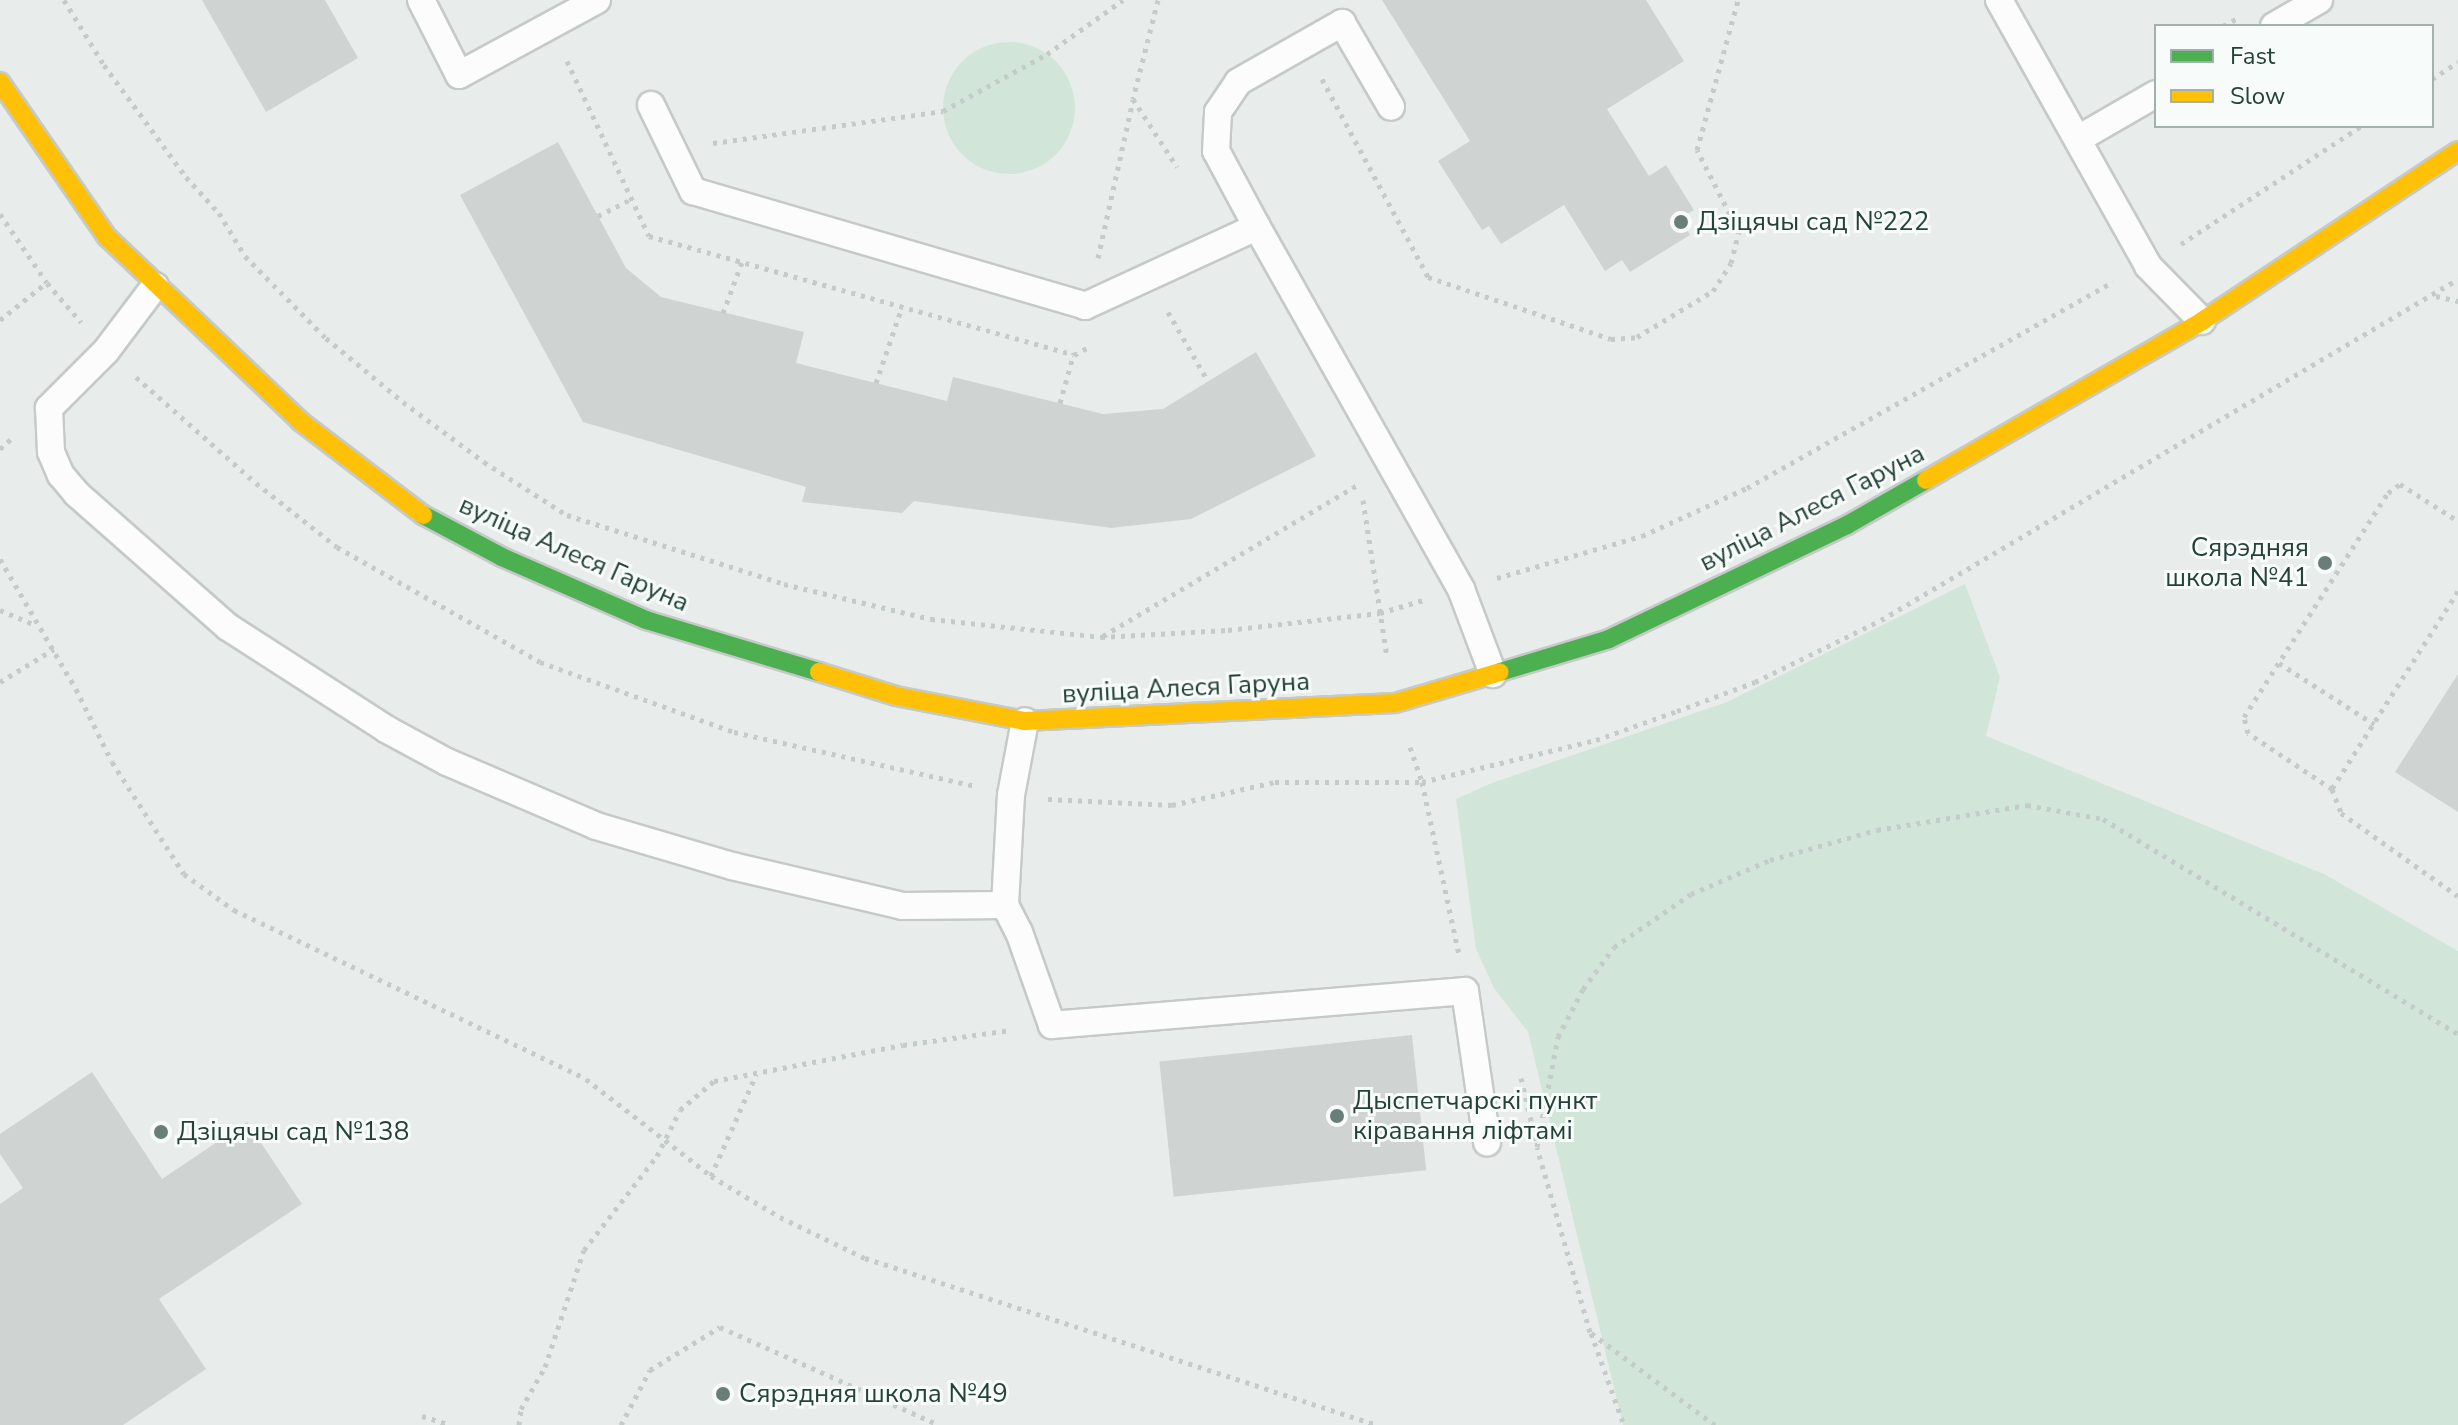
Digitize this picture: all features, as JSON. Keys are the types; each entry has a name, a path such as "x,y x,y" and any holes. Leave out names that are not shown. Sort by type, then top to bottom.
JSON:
{"street":[{"name":"вуліца Алеся Гаруна","path":"0,82 107,237 300,421 411,509 502,557 646,620 896,696 1025,721 1395,703 1609,639 1847,525 2202,321 2458,151"}],"lane":[{"path":"421,0 459,75 597,0"},
{"path":"1999,0 2148,266 2202,321"},
{"path":"2277,24 2319,0"},
{"path":"1391,107 1342,23 1238,82 1218,112 1216,151 1461,589 1493,674"},
{"path":"2078,139 2154,95"},
{"path":"651,105 693,191 1085,306 1257,227"},
{"path":"155,286 106,351 49,408 51,452 61,475 89,504 228,627 386,729 447,762 596,826 732,866 902,906 1005,905"},
{"path":"1025,721 1011,795 1005,905 1019,932 1052,1025 1465,991 1487,1142"}],"path":[{"path":"64,0 104,65 186,177 219,213 245,256 326,338 403,402 484,462 567,515 784,584 931,619 1101,637 1228,630 1380,613 1642,536 1747,488 2117,280 2148,266 2358,128"},
{"path":"672,149 943,111 1047,54 1123,0"},
{"path":"1302,43 1428,277 1611,339 1637,337 1713,291 1731,263 1739,232 1697,150 1738,0"},
{"path":"2434,78 2458,62"},
{"path":"568,65 629,200 598,216"},
{"path":"1060,403 1133,99"},
{"path":"0,214 47,283 106,351 256,483 337,547 540,662 734,732 1011,795 1091,804 1172,805 1275,782 1422,782 1596,740 1755,682 1881,620 2435,296 2458,279"},
{"path":"723,313 742,262"},
{"path":"0,320 47,283"},
{"path":"2435,296 2458,301"},
{"path":"876,383 902,307"},
{"path":"1167,309 1208,381"},
{"path":"1101,637 1360,483 1380,613"},
{"path":"2458,521 2400,484 2388,493 2244,717 2248,733 2332,789 2341,813 2458,896"},
{"path":"0,559 36,625 54,649 112,762 184,874 234,910 586,1079 663,1142 711,1176 780,1217 865,1258 1377,1425"},
{"path":"2332,789 2458,591"},
{"path":"0,610 36,625"},
{"path":"0,682 54,649"},
{"path":"2279,663 2374,724"},
{"path":"1422,782 1465,991"},
{"path":"1624,1425 1590,1332 1537,1147 1558,1037 1583,989 1614,947 1691,894 1770,860 1877,830 2027,805 2103,819 2458,1034"},
{"path":"519,1425 521,1409 545,1367 584,1250 657,1156 680,1110 714,1081 903,1045 1052,1025"},
{"path":"711,1176 756,1074"},
{"path":"621,1425 650,1370 720,1327 939,1425"},
{"path":"1590,1332 1715,1425"},
{"path":"422,1416 451,1425"}],"green space":[{"path":"1009,42 1034,47 1055,62 1070,83 1075,108 1070,133 1055,154 1034,169 1009,174 984,169 963,154 948,133 943,108 948,83 963,62 984,47"},
{"path":"1965,584 2000,677 1986,736 2324,874 2458,951 2458,1425 1623,1425 1528,1032 1494,988 1476,949 1456,799 1492,783 1727,702"}],"building":[{"path":"202,0 325,0 358,58 266,112"},
{"name":"Дзіцячы сад №222","path":"1382,0 1646,0 1684,61 1607,109 1649,176 1666,165 1694,210 1680,218 1690,235 1630,272 1622,260 1605,271 1564,205 1501,244 1489,226 1482,230 1438,161 1470,141"},
{"path":"558,142 626,268 661,297 804,332 796,363 947,401 953,377 1103,414 1163,409 1256,352 1316,456 1191,519 1111,528 914,501 902,513 802,502 806,487 583,422 460,195"},
{"path":"2458,674 2458,812 2395,772"},
{"path":"1412,1035 1426,1170 1174,1197 1159,1062"},
{"path":"92,1072 162,1179 247,1122 302,1204 159,1299 206,1369 123,1425 0,1425 0,1204 23,1188 0,1154 0,1134"}],"traffic: fast":[{"path":"1500,672 1609,639 1847,525 1926,480"},
{"path":"423,515 502,557 646,620 819,672"}],"traffic: slow":[{"path":"0,82 107,237 300,421 423,515"},
{"path":"1926,480 2202,321 2458,151"},
{"path":"819,672 896,696 1025,721 1395,703 1500,672"}],"place":[{"name":"Дзіцячы сад №222","path":"1681,222"},
{"name":"Сярэдняя школа №41","path":"2325,563"},
{"name":"Дыспетчарскі пункт кіравання ліфтамі","path":"1337,1116"},
{"name":"Дзіцячы сад №138","path":"161,1132"},
{"name":"Сярэдняя школа №49","path":"723,1394"}]}
